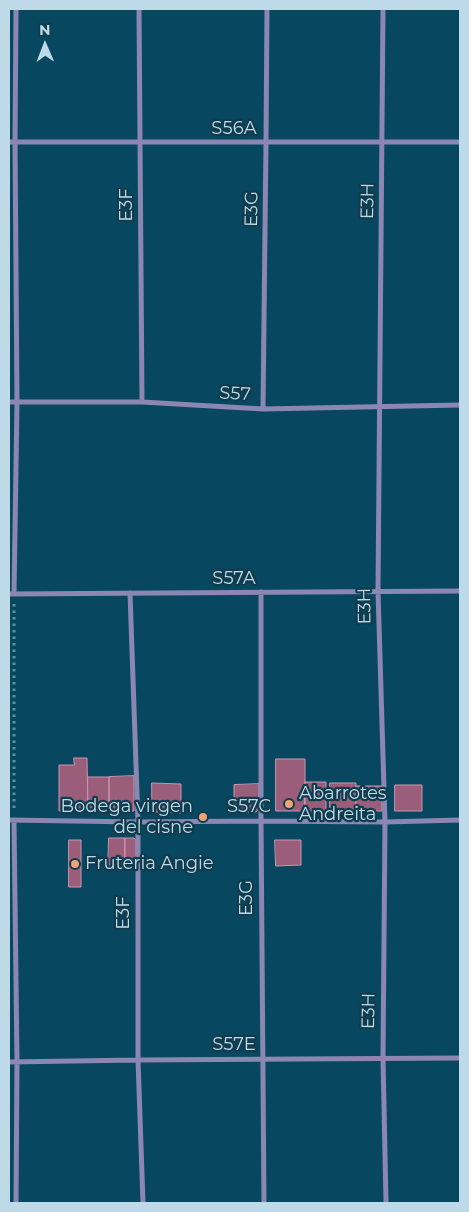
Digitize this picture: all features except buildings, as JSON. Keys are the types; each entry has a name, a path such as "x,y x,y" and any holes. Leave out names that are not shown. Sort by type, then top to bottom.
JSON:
{"street":[{"path":"11,594 17,402 16,9"},
{"name":"E3F","path":"139,9 142,402"},
{"name":"E3G","path":"263,409 267,9"},
{"name":"E3H","path":"383,9 378,592 385,822 383,1058 386,1203"},
{"name":"S56A","path":"9,142 460,142"},
{"name":"S57","path":"9,402 142,402 263,409 460,405"},
{"name":"S57A","path":"11,594 460,591"},
{"name":"E3G","path":"261,592 264,1203"},
{"name":"E3F","path":"130,593 138,822 138,1060 143,1203"},
{"path":"12,820 16,1203"},
{"name":"S57C","path":"12,820 385,822 460,820"},
{"name":"S57E","path":"9,1062 460,1058"}],"path":[{"path":"11,594 12,820"}],"place":[{"name":"Abarrotes Andreita","path":"289,804"},
{"name":"Bodega virgen del cisne","path":"203,817"},
{"name":"Fruteria Angie","path":"75,864"}]}
